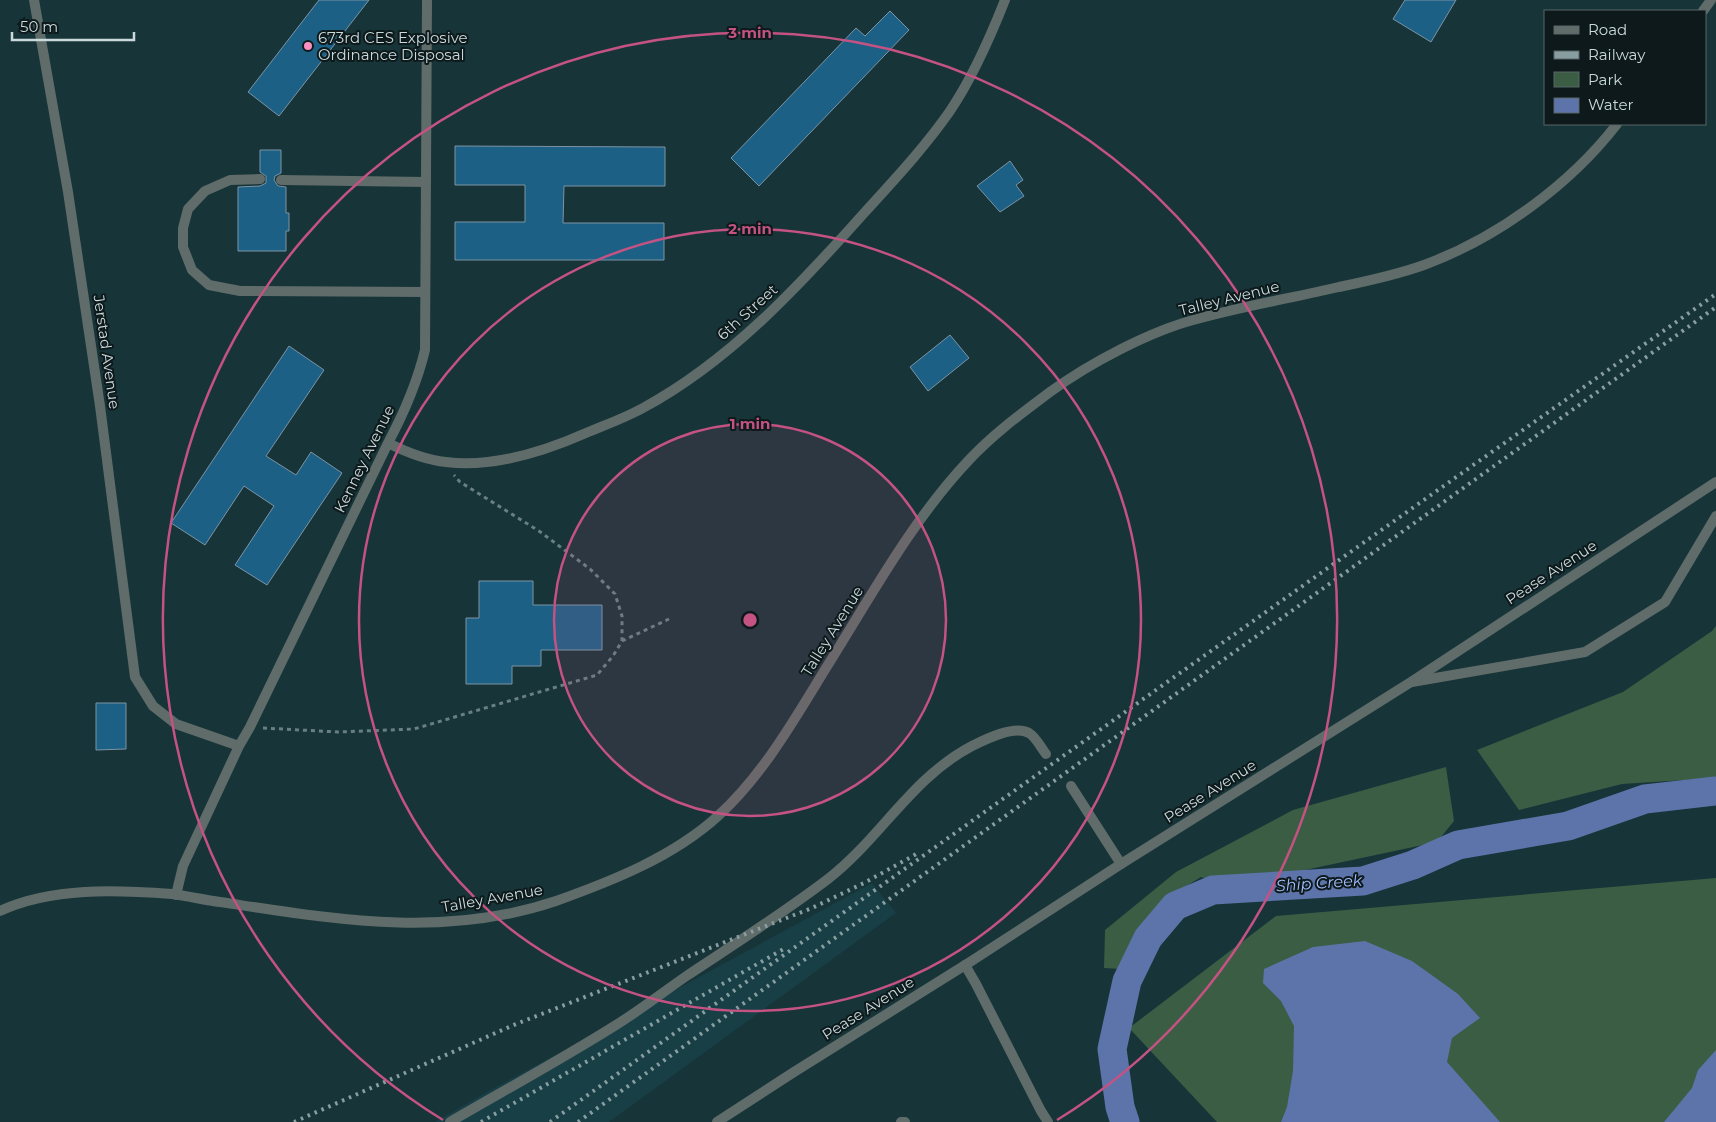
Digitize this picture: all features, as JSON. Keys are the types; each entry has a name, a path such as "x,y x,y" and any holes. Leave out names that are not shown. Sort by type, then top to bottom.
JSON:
{"street":[{"name":"Jerstad Avenue","path":"34,0 68,192 100,406 135,677 153,706 176,724 239,746"},
{"name":"Kenney Avenue","path":"176,894 183,866 239,746 401,418 420,372 425,350 428,0"},
{"name":"6th Street","path":"388,443 412,454 444,462 465,464 492,461 531,453 570,440 649,405 678,387 738,342 794,290 888,187 950,111 989,41 1005,0"},
{"path":"1703,10 1711,0"},
{"name":"Talley Avenue","path":"0,911 42,898 76,893 121,892 176,894 213,901 380,923 439,924 497,916 549,903 596,887 647,863 695,835 739,795 777,747 900,549 935,501 968,461 1011,421 1060,385 1100,361 1145,338 1193,320 1385,277 1425,264 1465,246 1515,218 1570,176 1616,125"},
{"path":"260,180 230,180 205,191 188,209 183,228 183,247 192,270 209,286 240,292 425,292"},
{"path":"281,180 426,182"},
{"name":"Pease Avenue","path":"718,1122 1120,864 1412,682 1716,482"},
{"path":"1412,682 1585,652 1665,602 1716,516"},
{"path":"450,1122 616,1024 720,955 829,878 854,856 908,795 949,760 996,735 1018,730 1030,734 1046,754"},
{"path":"1071,786 1120,864"},
{"path":"965,965 1048,1122"}],"path":[{"path":"250,727 338,732 414,729 597,675 613,656 622,640 622,616 616,594 590,569 539,531 460,482 444,462"},
{"path":"622,640 669,619"}],"shaded area":[{"path":"872,883 896,913 609,1122 435,1122 487,1092"}],"green space":[{"path":"1716,626 1716,778 1622,784 1519,810 1477,750 1623,692 1712,631"},
{"path":"1446,767 1454,821 1437,842 1291,873 1220,884 1201,877 1175,893 1138,928 1120,969 1104,968 1105,930 1176,872 1293,810"},
{"path":"1716,878 1716,1122 1217,1122 1129,1028 1276,916"}],"water":[{"path":"1365,941 1412,961 1458,994 1480,1018 1452,1038 1447,1062 1500,1122 1281,1122 1287,1107 1293,1071 1294,1026 1281,1001 1263,983 1264,969 1313,947"},
{"path":"1716,1050 1716,1122 1664,1122 1692,1088 1698,1070"}],"building":[{"name":"673rd CES Explosive Ordinance Disposal","path":"319,0 369,0 279,116 248,92"},
{"path":"1405,0 1456,0 1431,42 1393,19"},
{"path":"890,11 909,30 759,186 731,158 856,28 865,36"},
{"path":"455,146 665,147 665,186 564,186 563,223 664,223 664,260 455,260 455,222 525,222 525,185 455,185"},
{"path":"260,150 281,150 281,173 275,176 274,180 278,186 286,187 286,213 289,213 289,231 286,231 286,251 238,251 238,187 260,186 266,183 266,176 260,172"},
{"path":"1010,161 1023,180 1016,185 1024,196 1000,212 977,186"},
{"path":"950,335 969,358 928,391 910,367"},
{"path":"289,346 324,370 266,456 296,475 311,452 342,473 267,585 235,565 274,506 244,486 205,545 171,523"},
{"path":"479,581 533,581 533,605 602,605 602,650 541,650 541,666 512,666 512,684 466,684 466,618 479,618"},
{"path":"96,703 126,703 126,749 96,750"}],"waterway":[{"name":"Ship Creek","path":"1125,1122 1120,1107 1112,1049 1127,981 1148,938 1175,906 1213,890 1363,881 1413,865 1458,845 1568,826 1645,799 1716,791"}],"railway":[{"path":"550,1122 1278,603 1716,294"},
{"path":"578,1122 1716,307"},
{"path":"294,1122 516,1024 812,908 864,883 920,852"},
{"path":"481,1122 787,947"}],"place":[{"name":"673rd CES Explosive Ordinance Disposal","path":"308,46"}]}
